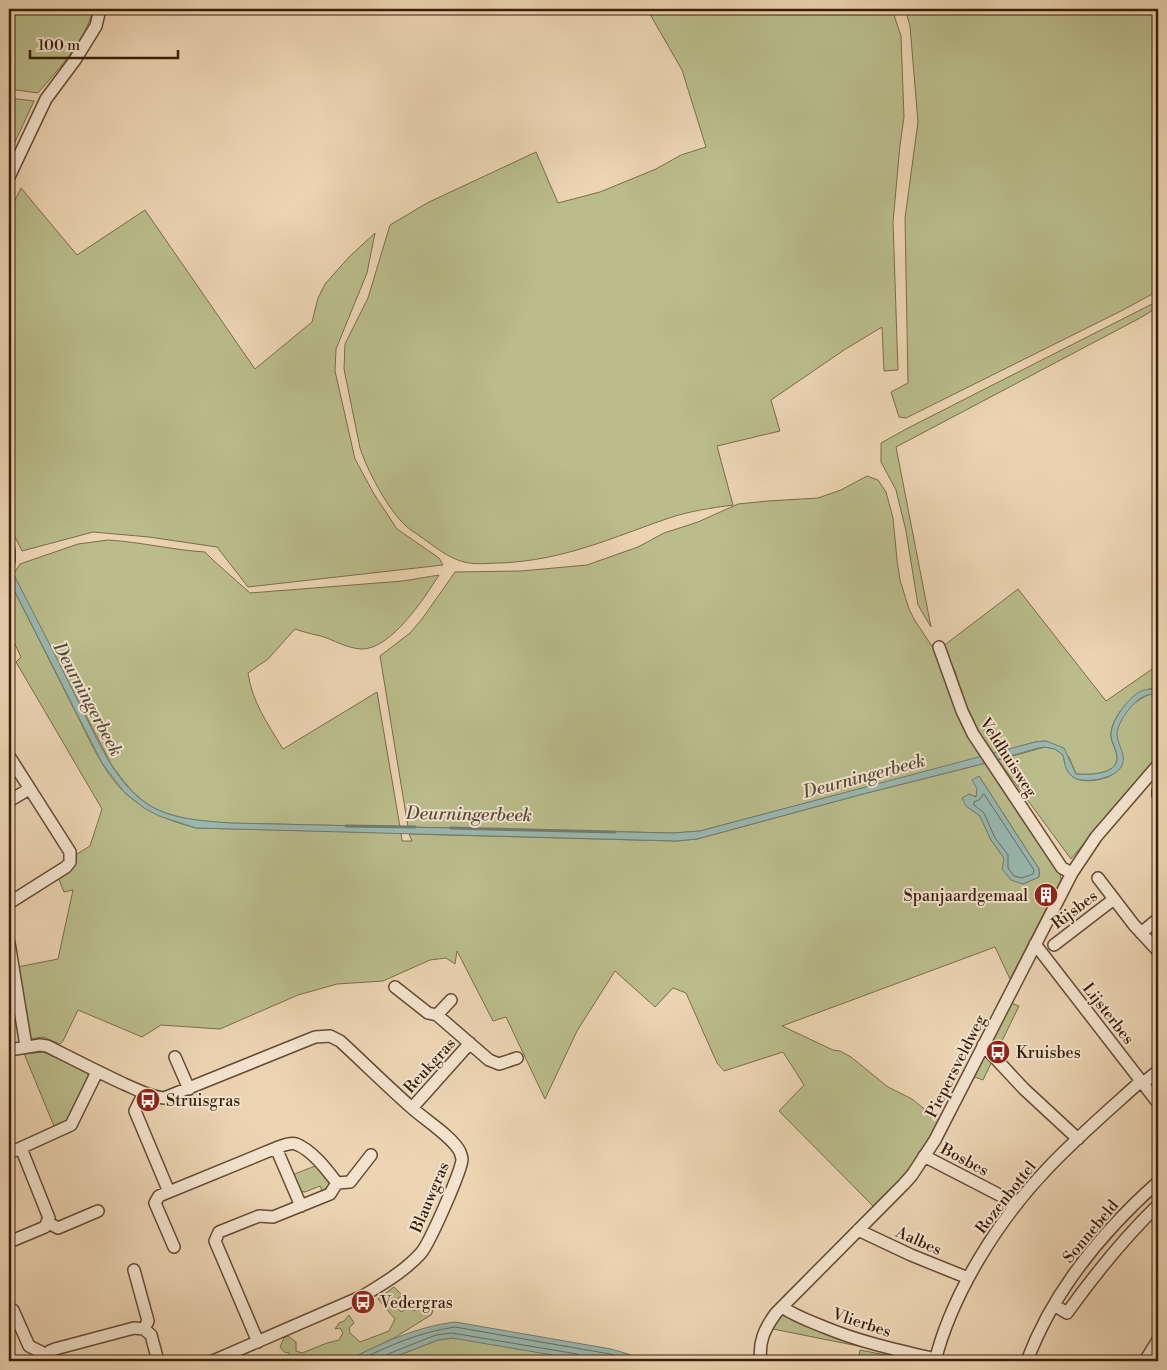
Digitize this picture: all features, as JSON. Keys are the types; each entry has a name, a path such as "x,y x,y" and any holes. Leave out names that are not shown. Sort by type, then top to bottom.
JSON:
{"street":[{"path":"9,177 46,98 75,60 96,26 100,9"},
{"path":"9,550 9,561"},
{"name":"Veldhuisweg","path":"938,647 967,723 983,751 1062,868 1072,873"},
{"path":"9,756 70,852 70,862 66,867 9,903"},
{"name":"Piepersveldweg","path":"761,1361 762,1335 771,1320 904,1184 935,1140 1072,873 1096,837 1158,765"},
{"path":"9,801 29,789"},
{"name":"Rijsbes","path":"1098,878 1141,933 1158,951"},
{"name":"Rijsbes","path":"1054,945 1114,899"},
{"path":"1141,933 1158,919"},
{"name":"Lijsterbes","path":"1035,944 1158,1103"},
{"path":"9,948 26,1046"},
{"name":"Reukgras","path":"395,987 428,1013 437,1015 489,1060 499,1064 517,1058"},
{"name":"Reukgras","path":"437,1015 451,1000"},
{"name":"Blauwgras","path":"9,1050 26,1046 47,1046 97,1072 154,1098 164,1098 315,1037 330,1036 340,1041 454,1144 460,1152 462,1158 452,1189 423,1251 412,1262 385,1283 363,1296 213,1361"},
{"name":"Reukgras","path":"412,1108 470,1043"},
{"path":"983,1045 1024,1089 1078,1139"},
{"path":"176,1057 189,1088"},
{"name":"Rozenbottel","path":"935,1360 943,1333 968,1278 1017,1204 1046,1170 1078,1139 1142,1082 1158,1071"},
{"path":"9,1150 14,1151 71,1125 97,1072"},
{"path":"144,1093 136,1111 169,1192"},
{"path":"174,1247 155,1203 159,1196 276,1148 295,1144 307,1151 326,1169 337,1183"},
{"path":"9,1242 45,1227 49,1218 21,1148"},
{"path":"276,1148 301,1206"},
{"path":"337,1183 350,1182 372,1154"},
{"name":"Bosbes","path":"924,1156 1017,1204"},
{"name":"Sonnebeld","path":"1027,1361 1035,1339 1054,1306 1092,1249 1137,1201 1158,1182"},
{"path":"258,1342 216,1240 219,1232 259,1216 273,1217 330,1194 337,1183"},
{"name":"Sonnebeld","path":"1054,1306 1068,1313 1116,1248 1158,1205"},
{"path":"47,1222 58,1228 98,1211"},
{"name":"Aalbes","path":"858,1230 911,1255 968,1278"},
{"path":"134,1270 148,1321 144,1329"},
{"name":"Vlierbes","path":"782,1307 793,1315 849,1337 876,1346 935,1360"},
{"path":"13,1310 29,1346 46,1358 50,1351 55,1349 134,1328 144,1329 151,1336 158,1361"},
{"path":"1145,1361 1158,1340"}],"green space":[{"path":"9,9 93,9 78,43 38,93 9,89"},
{"path":"647,9 892,9 901,36 904,117 893,222 898,370 884,371 882,327 844,350 771,400 780,431 717,446 733,505 677,516 587,547 546,558 482,564 469,563 452,558 411,530 399,519 385,500 373,478 360,448 344,369 345,344 368,298 390,225 427,203 536,152 558,203 600,192 656,169 681,155 706,147 682,70"},
{"path":"905,9 1158,9 1158,291 906,418 899,417 891,392 908,383 905,218 918,122 910,26"},
{"path":"9,98 34,101 9,155"},
{"path":"21,188 77,255 145,210 255,369 312,322 318,298 325,284 349,257 375,233 367,273 336,349 335,371 355,459 374,494 397,529 439,558 443,565 248,587 217,547 149,537 93,532 22,551 13,533 12,519 9,513 9,212"},
{"path":"1158,301 1158,307 1140,318 896,447 931,627 918,605 906,531 896,490 881,462 881,443"},
{"path":"867,476 878,480 886,492 893,518 900,580 909,609 939,657 982,757 700,831 673,833 408,827 380,656 410,633 455,572 521,571 587,565 638,547 664,533 698,522 738,504 818,498 841,490"},
{"path":"108,540 205,552 250,593 403,581 439,575 406,621 384,641 372,647 361,649 295,629 268,659 248,673 257,703 266,722 283,749 377,692 400,827 199,821 156,809 143,801 111,764 13,575 20,564 78,544"},
{"path":"9,580 109,775 125,793 141,806 168,819 196,828 401,833 402,841 412,841 409,834 676,841 697,839 986,763 1060,871 1061,880 1010,979 995,947 782,1026 851,1057 888,1087 912,1099 939,1121 913,1164 875,1208 779,1111 804,1085 783,1052 724,1071 717,1063 686,993 673,988 655,1007 615,971 577,1031 545,1099 506,1017 493,1021 457,951 455,964 446,958 430,960 383,981 337,984 298,995 220,1029 161,1025 142,1037 78,1010 60,1044 43,1037 30,1039 17,967 58,959 73,890 64,892 58,877 73,867 77,854 90,846 102,809 16,662 21,657 9,632","holes":["979,776 1039,869 1039,877 1023,884 991,840 980,816 966,806 969,794 976,797"]},
{"path":"1018,589 1106,701 1158,665 1158,689 1148,689 1135,697 1123,707 1115,720 1111,734 1117,756 1113,767 1108,770 1095,774 1076,774 1069,757 1046,741 1035,742 994,754 976,728 965,705 955,671 942,647"},
{"path":"1151,694 1158,694 1158,755 1071,859 998,760 1045,747 1055,749 1063,755 1066,768 1073,777 1083,780 1099,780 1108,777 1121,767 1116,737 1119,722 1126,711 1135,703"},
{"path":"1009,1002 1019,1006 983,1080 972,1076"},
{"path":"43,1052 88,1072 70,1119 54,1126 25,1056 25,1054"},
{"path":"315,1166 328,1177 330,1186 323,1193 320,1186 305,1192 298,1191 292,1175"},
{"path":"394,1287 402,1295 393,1303 401,1312 409,1306 414,1311 426,1302 433,1311 431,1315 394,1338 346,1361 289,1361 289,1353 284,1352 280,1347 284,1338 288,1336 296,1342 296,1351 302,1353 339,1340 343,1333 340,1328 335,1329 349,1315 354,1323 349,1328 350,1333 360,1342 389,1331 395,1319 378,1299"},
{"path":"781,1314 784,1314 868,1348 768,1328"},
{"path":"462,1338 588,1361 384,1361 438,1340"},
{"path":"860,1350 916,1361 858,1361"}],"water":[{"path":"14,575 99,744 118,775 142,800 156,809 174,816 202,821 673,833 700,831 1035,742 1046,741 1064,748 1076,774 1102,772 1113,767 1116,762 1117,756 1111,734 1114,722 1121,710 1139,692 1158,689 1158,694 1139,699 1130,708 1120,724 1117,734 1123,755 1123,763 1118,771 1112,775 1090,780 1076,779 1068,772 1063,755 1055,749 1044,747 697,839 676,841 196,828 159,816 144,808 124,792 102,763 9,580"},
{"path":"979,776 1039,869 1039,877 1023,884 1011,880 1002,869 1004,858 991,840 980,816 966,806 962,798 969,794 976,797 977,789 972,780"},
{"path":"455,1322 611,1349 645,1361 588,1361 452,1338 438,1340 384,1361 346,1361 412,1332"}],"waterway":[{"name":"Deurningerbeek","path":"346,826 415,827"},
{"name":"Deurningerbeek","path":"451,828 615,832"}],"place":[{"name":"Spanjaardgemaal","path":"1046,895"},
{"name":"Kruisbes","path":"998,1052"},
{"name":"Struisgras","path":"148,1100"},
{"name":"Vedergras","path":"363,1302"}]}
